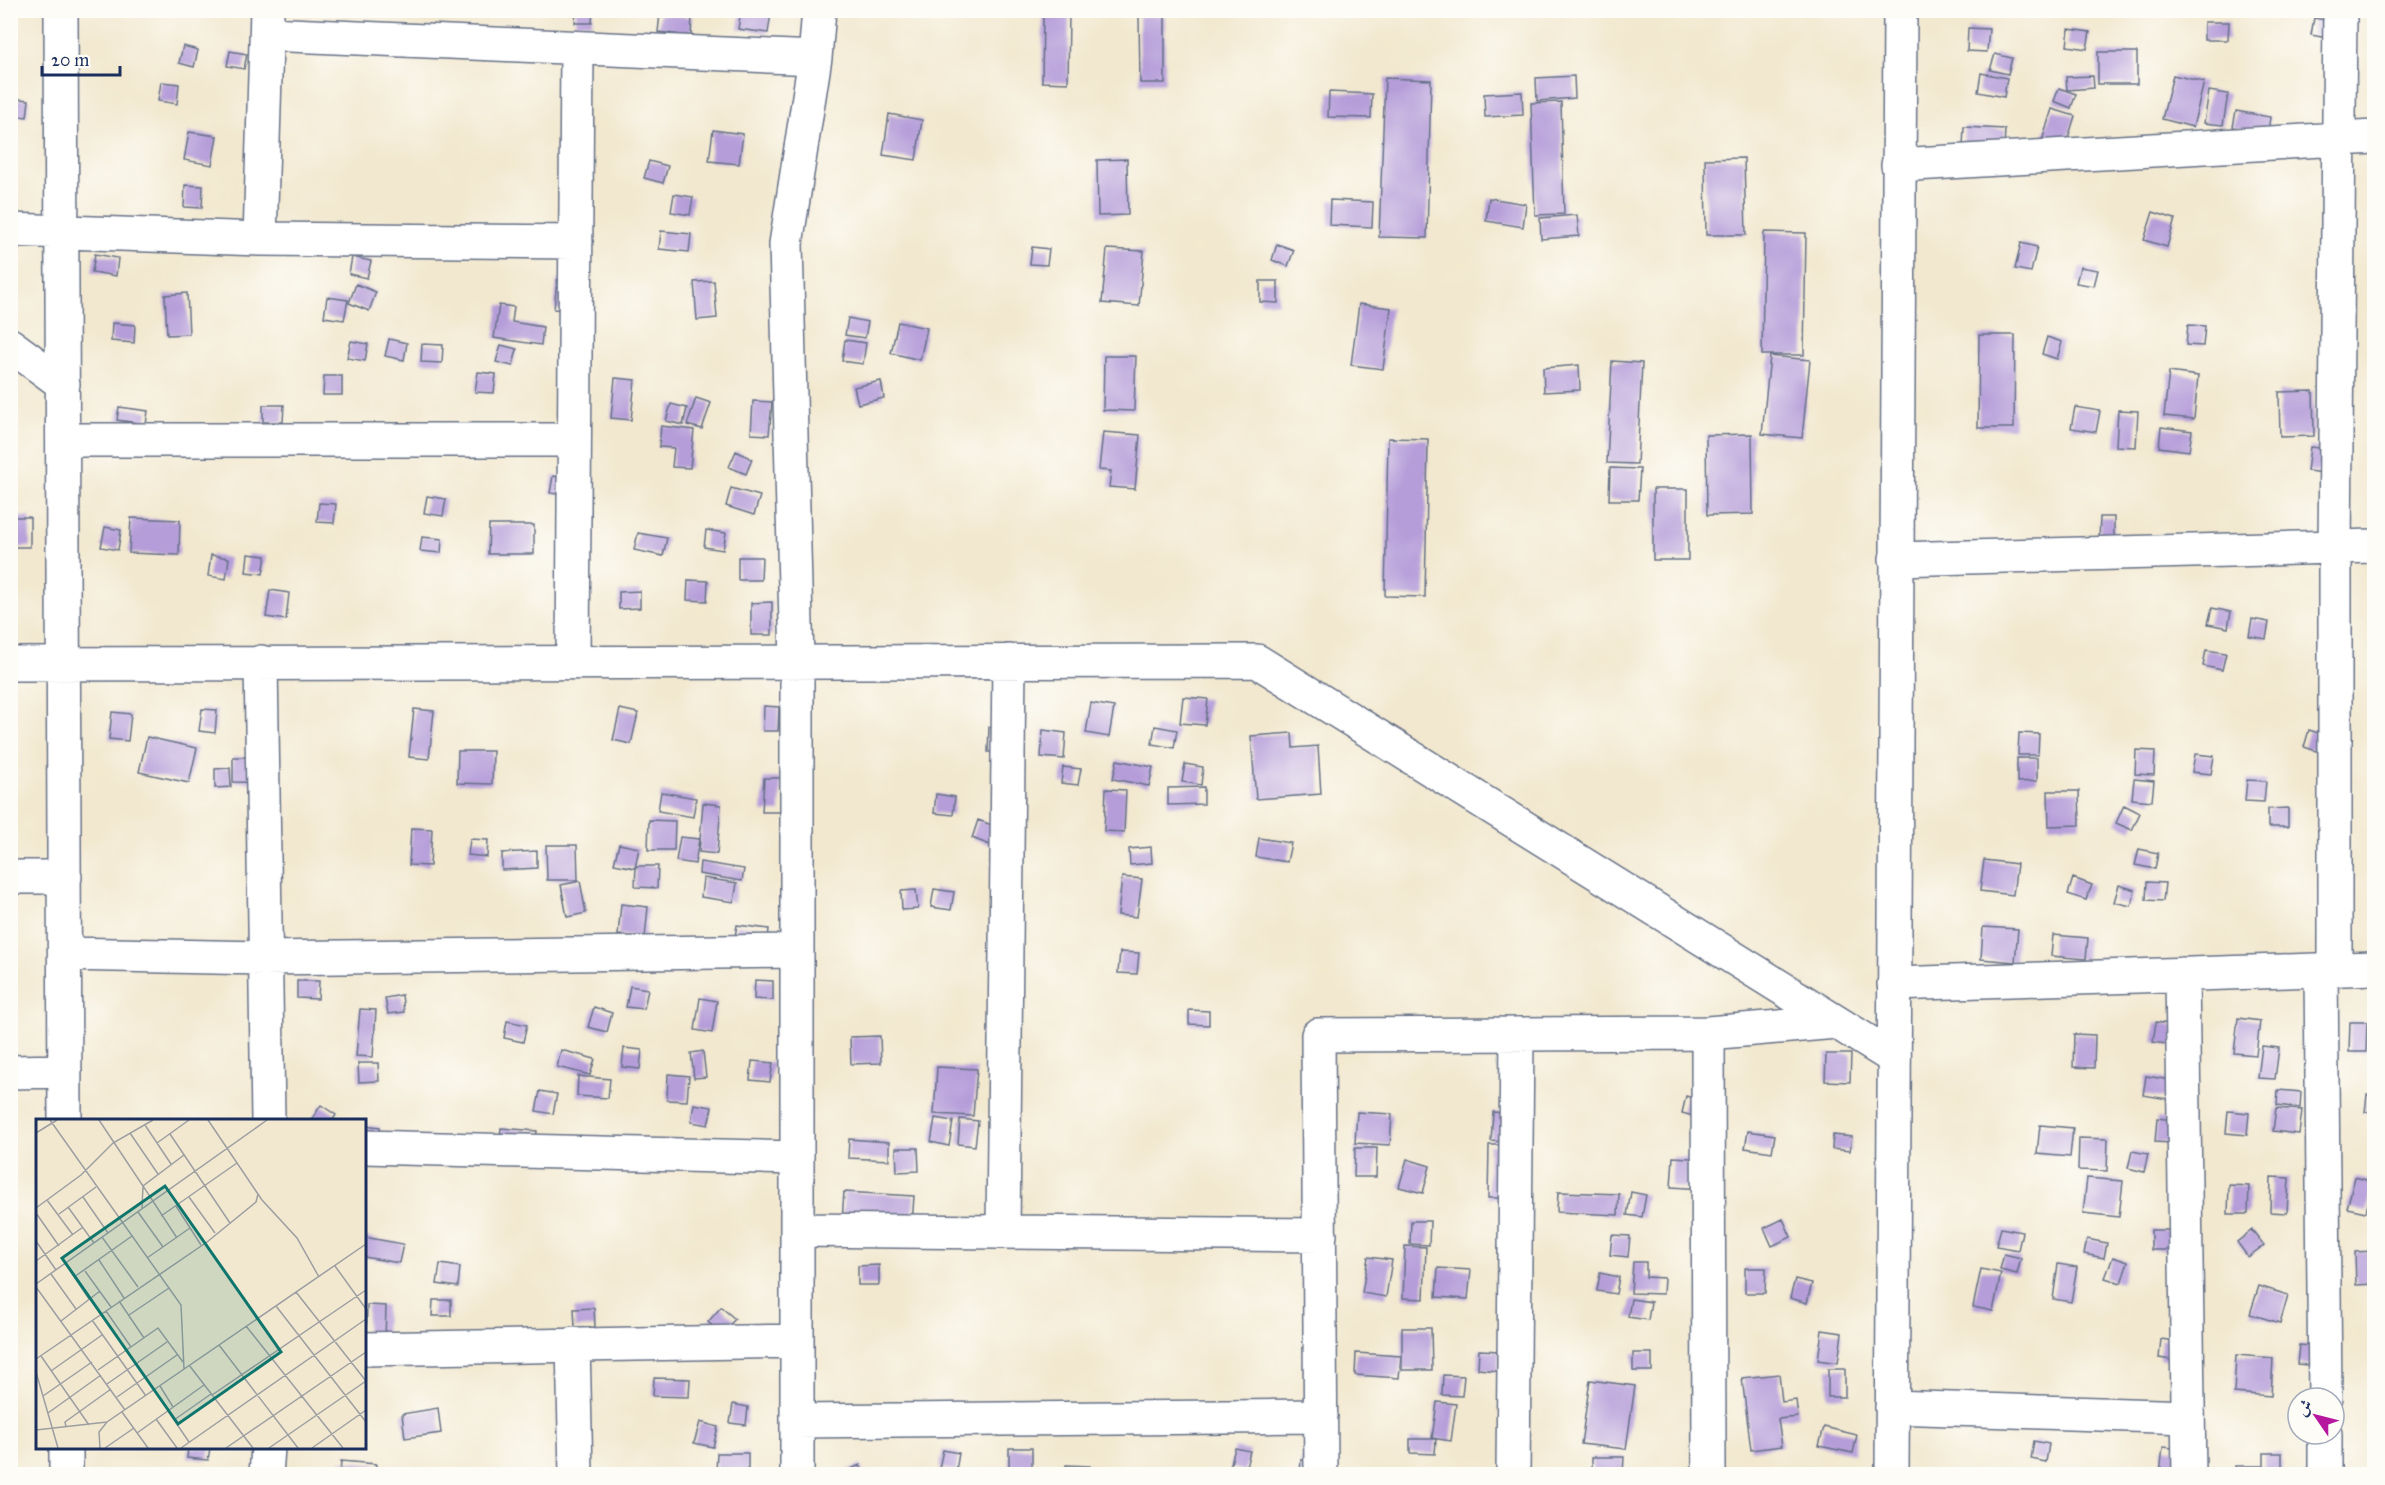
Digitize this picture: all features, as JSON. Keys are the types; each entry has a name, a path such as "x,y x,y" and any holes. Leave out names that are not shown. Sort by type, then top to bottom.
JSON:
{"street":[{"path":"62,10 65,1119"},
{"path":"797,1474 797,662 786,244 815,58 819,10"},
{"path":"1892,1474 1900,10"},
{"path":"2325,1386 2340,10"},
{"path":"260,239 267,22 577,48 815,58"},
{"path":"573,662 577,48"},
{"path":"1898,165 2374,137"},
{"path":"10,230 62,234 260,239 576,242"},
{"path":"10,345 63,384"},
{"path":"63,440 574,440"},
{"path":"1896,559 2374,546"},
{"path":"1003,1232 1009,661"},
{"path":"10,664 64,662 1257,661 1894,1058"},
{"path":"261,662 268,1119"},
{"path":"10,877 64,877"},
{"path":"65,954 264,958 797,951"},
{"path":"1894,984 2374,969"},
{"path":"2182,975 2189,1474"},
{"path":"1321,1474 1318,1035 1708,1032 1836,1022"},
{"path":"1708,1032 1708,1474"},
{"path":"1513,1474 1517,1034"},
{"path":"10,1072 65,1071"},
{"path":"366,1147 797,1158"},
{"path":"797,1230 1320,1235"},
{"path":"366,1349 797,1341"},
{"path":"573,1344 576,1474"},
{"path":"1892,1407 2188,1417"},
{"path":"797,1421 1321,1416"},
{"path":"2325,1446 2325,1474"},
{"path":"66,1449 66,1474"},
{"path":"266,1474 268,1449"}],"building":[{"path":"576,10 593,10 592,23 575,23"},
{"path":"741,10 771,13 768,33 738,29"},
{"path":"2162,10 2191,10 2191,12 2162,14"},
{"path":"660,14 692,17 691,36 658,32"},
{"path":"1043,14 1069,14 1068,83 1042,82"},
{"path":"1139,16 1165,16 1165,83 1140,83"},
{"path":"2314,18 2330,21 2327,38 2311,35"},
{"path":"2204,22 2229,22 2228,40 2204,40"},
{"path":"1968,28 1989,29 1987,52 1967,51"},
{"path":"2069,29 2090,32 2087,49 2067,46"},
{"path":"183,46 198,50 194,67 179,63"},
{"path":"230,51 247,54 244,69 227,66"},
{"path":"2098,52 2137,52 2137,84 2098,84"},
{"path":"1995,54 2012,58 2008,74 1990,70"},
{"path":"1981,73 2007,78 2004,97 1978,92"},
{"path":"2173,75 2204,82 2193,127 2162,119"},
{"path":"1574,76 1575,98 1537,101 1536,78"},
{"path":"2093,76 2094,88 2067,90 2066,77"},
{"path":"1385,78 1431,80 1427,238 1379,237"},
{"path":"161,82 179,84 177,104 158,101"},
{"path":"2059,88 2076,94 2071,108 2054,101"},
{"path":"2209,91 2228,94 2223,125 2204,123"},
{"path":"1329,92 1372,94 1371,118 1328,117"},
{"path":"1522,92 1523,115 1485,117 1484,94"},
{"path":"10,98 29,100 27,117 10,115"},
{"path":"1561,102 1564,214 1535,215 1531,103"},
{"path":"2052,109 2075,116 2064,151 2041,144"},
{"path":"2236,111 2270,117 2268,133 2233,127"},
{"path":"889,114 922,120 916,160 883,155"},
{"path":"1964,127 2005,129 2004,149 1963,147"},
{"path":"713,130 743,134 739,164 709,161"},
{"path":"189,132 217,136 212,165 184,160"},
{"path":"1744,158 1746,235 1706,235 1705,159"},
{"path":"1127,159 1128,215 1098,216 1097,160"},
{"path":"649,161 668,166 663,183 644,178"},
{"path":"185,185 203,186 202,208 184,207"},
{"path":"674,194 693,197 690,215 671,212"},
{"path":"1489,198 1526,204 1523,227 1486,221"},
{"path":"1330,200 1373,202 1372,227 1329,225"},
{"path":"2153,212 2175,219 2167,247 2144,240"},
{"path":"1577,215 1579,236 1541,239 1540,218"},
{"path":"661,231 691,234 689,252 659,249"},
{"path":"1764,232 1806,233 1804,355 1762,355"},
{"path":"2021,243 2037,247 2031,272 2015,269"},
{"path":"1277,244 1294,250 1288,266 1272,260"},
{"path":"1032,247 1049,249 1047,265 1030,264"},
{"path":"1107,249 1144,251 1139,306 1102,303"},
{"path":"95,254 118,258 116,276 92,272"},
{"path":"352,257 371,261 367,278 349,274"},
{"path":"2080,267 2098,270 2094,286 2076,283"},
{"path":"557,280 580,283 576,311 554,309"},
{"path":"714,281 717,318 697,320 694,282"},
{"path":"1260,281 1278,281 1278,303 1260,302"},
{"path":"356,284 376,292 369,311 349,303"},
{"path":"187,293 189,334 167,335 165,295"},
{"path":"327,297 348,300 344,320 324,317"},
{"path":"1359,304 1391,308 1383,369 1351,365"},
{"path":"499,305 514,307 512,322 543,327 541,345 494,338"},
{"path":"848,318 868,322 865,338 845,335"},
{"path":"898,322 927,328 920,360 891,353"},
{"path":"112,323 135,325 134,343 111,341"},
{"path":"2188,325 2205,326 2203,346 2186,345"},
{"path":"1979,335 2015,335 2014,428 1978,428"},
{"path":"2047,337 2062,342 2057,359 2042,354"},
{"path":"389,339 407,343 404,360 385,356"},
{"path":"845,340 866,343 863,364 842,361"},
{"path":"351,341 368,344 365,361 347,358"},
{"path":"422,344 443,345 442,363 421,362"},
{"path":"501,345 517,349 513,366 496,362"},
{"path":"1104,356 1136,356 1134,411 1103,410"},
{"path":"1770,356 1810,360 1802,438 1762,434"},
{"path":"1612,361 1642,363 1637,464 1607,463"},
{"path":"1579,365 1580,390 1544,392 1543,368"},
{"path":"478,372 496,374 494,393 475,392"},
{"path":"2169,372 2198,376 2194,419 2164,416"},
{"path":"324,376 342,376 342,395 323,395"},
{"path":"615,378 635,380 631,420 611,418"},
{"path":"881,381 884,398 858,404 854,387"},
{"path":"2313,391 2314,436 2280,437 2279,392"},
{"path":"696,398 711,403 702,429 687,425"},
{"path":"753,401 772,402 769,435 751,434"},
{"path":"671,404 687,408 683,425 666,421"},
{"path":"263,405 284,405 283,422 263,422"},
{"path":"119,407 148,411 146,424 117,420"},
{"path":"2075,407 2100,411 2096,432 2071,428"},
{"path":"2118,410 2138,411 2136,447 2116,446"},
{"path":"661,426 694,430 690,468 672,467 674,448 659,447"},
{"path":"2161,427 2192,431 2189,451 2159,447"},
{"path":"1103,432 1140,435 1135,489 1109,487 1111,471 1099,470"},
{"path":"1752,434 1753,514 1707,515 1706,435"},
{"path":"1388,438 1428,439 1425,597 1385,596"},
{"path":"2310,447 2328,449 2325,473 2307,471"},
{"path":"736,451 752,459 746,474 729,467"},
{"path":"1610,468 1640,469 1638,500 1609,500"},
{"path":"553,476 573,480 569,496 550,493"},
{"path":"731,488 760,496 754,515 726,506"},
{"path":"1653,489 1688,489 1688,560 1653,560"},
{"path":"427,496 446,499 443,516 424,513"},
{"path":"319,503 336,504 334,523 317,522"},
{"path":"10,517 30,517 30,547 10,547"},
{"path":"2100,517 2114,517 2114,541 2099,541"},
{"path":"131,518 180,520 179,555 129,553"},
{"path":"489,525 534,525 534,554 488,554"},
{"path":"105,527 121,530 118,550 101,547"},
{"path":"706,530 726,533 723,550 704,547"},
{"path":"638,533 667,538 663,556 634,550"},
{"path":"422,537 442,539 441,553 420,551"},
{"path":"248,554 266,556 263,574 246,572"},
{"path":"211,555 229,558 226,579 208,576"},
{"path":"738,557 762,557 761,580 738,580"},
{"path":"688,580 708,581 707,601 687,600"},
{"path":"270,590 289,593 286,620 266,617"},
{"path":"640,591 640,608 619,609 619,592"},
{"path":"772,602 772,635 751,635 751,603"},
{"path":"2212,608 2231,612 2228,628 2208,624"},
{"path":"2252,619 2269,622 2266,639 2249,636"},
{"path":"2206,650 2226,653 2222,670 2203,666"},
{"path":"1183,697 1208,699 1205,725 1180,723"},
{"path":"1091,703 1114,707 1109,737 1086,733"},
{"path":"764,706 779,707 778,731 763,731"},
{"path":"202,709 217,710 215,733 199,731"},
{"path":"414,709 434,711 429,759 409,757"},
{"path":"620,709 638,713 631,744 613,740"},
{"path":"112,712 131,714 128,741 109,739"},
{"path":"1155,726 1177,730 1174,748 1152,744"},
{"path":"989,727 1007,727 1007,752 988,752"},
{"path":"1043,730 1066,733 1064,759 1041,757"},
{"path":"2309,730 2325,735 2320,752 2304,747"},
{"path":"1292,733 1293,748 1318,746 1321,794 1256,799 1251,736"},
{"path":"2019,733 2039,734 2038,755 2018,755"},
{"path":"147,737 197,748 189,783 139,772"},
{"path":"2136,750 2155,751 2154,775 2135,774"},
{"path":"458,751 493,751 492,784 457,783"},
{"path":"2195,754 2214,756 2211,774 2192,772"},
{"path":"233,757 273,757 273,783 233,782"},
{"path":"2017,758 2037,758 2037,781 2017,782"},
{"path":"1117,760 1153,767 1149,786 1113,779"},
{"path":"1185,764 1203,767 1201,785 1182,782"},
{"path":"1063,767 1081,769 1078,785 1061,783"},
{"path":"230,768 231,787 215,788 215,769"},
{"path":"764,778 781,778 780,812 762,812"},
{"path":"2134,779 2154,781 2152,801 2132,799"},
{"path":"2247,780 2266,781 2264,802 2245,801"},
{"path":"1204,787 1204,804 1168,805 1168,788"},
{"path":"1106,789 1126,790 1124,832 1104,831"},
{"path":"2048,791 2079,791 2080,825 2049,826"},
{"path":"661,792 696,798 693,817 658,811"},
{"path":"936,794 955,797 953,815 934,813"},
{"path":"703,803 721,805 717,854 699,852"},
{"path":"2124,805 2140,813 2132,830 2116,823"},
{"path":"2288,808 2288,827 2268,827 2268,809"},
{"path":"649,820 675,821 674,850 648,850"},
{"path":"978,820 997,827 990,845 972,838"},
{"path":"411,828 432,829 430,866 409,865"},
{"path":"680,837 699,839 695,864 676,861"},
{"path":"1259,838 1291,843 1287,862 1256,857"},
{"path":"470,839 488,840 487,857 468,855"},
{"path":"619,844 639,848 635,868 614,864"},
{"path":"546,845 577,845 578,880 547,880"},
{"path":"1151,847 1152,863 1130,865 1129,849"},
{"path":"2139,849 2158,853 2155,869 2135,865"},
{"path":"537,851 537,868 502,870 502,853"},
{"path":"1984,860 2017,864 2013,895 1980,891"},
{"path":"700,862 744,869 742,881 699,874"},
{"path":"636,866 658,866 657,888 635,887"},
{"path":"1122,877 1142,879 1137,917 1118,915"},
{"path":"703,878 737,883 734,902 701,897"},
{"path":"2073,878 2092,885 2086,900 2068,894"},
{"path":"580,881 586,913 567,917 561,885"},
{"path":"2147,882 2165,883 2163,901 2146,900"},
{"path":"2119,885 2135,890 2131,906 2114,902"},
{"path":"934,889 954,892 951,910 931,907"},
{"path":"916,890 918,909 902,910 901,891"},
{"path":"621,904 648,907 645,938 618,935"},
{"path":"737,925 769,929 767,947 734,942"},
{"path":"1983,927 2018,929 2015,962 1981,959"},
{"path":"2053,935 2088,938 2086,959 2051,956"},
{"path":"1120,952 1139,953 1137,974 1118,973"},
{"path":"755,980 773,981 773,1000 754,999"},
{"path":"297,981 319,981 318,999 297,998"},
{"path":"630,986 648,989 644,1009 626,1007"},
{"path":"402,995 404,1012 388,1014 385,998"},
{"path":"700,998 717,1001 712,1033 695,1030"},
{"path":"594,1007 612,1013 607,1032 588,1027"},
{"path":"360,1009 376,1010 373,1057 356,1056"},
{"path":"1189,1010 1209,1011 1209,1025 1189,1024"},
{"path":"2238,1018 2260,1021 2256,1055 2234,1053"},
{"path":"507,1021 527,1025 523,1042 504,1038"},
{"path":"2156,1022 2175,1025 2173,1045 2153,1042"},
{"path":"2350,1022 2367,1022 2366,1052 2349,1052"},
{"path":"2074,1034 2095,1035 2094,1068 2073,1067"},
{"path":"880,1036 881,1063 851,1064 850,1037"},
{"path":"2262,1046 2279,1048 2275,1079 2258,1078"},
{"path":"624,1048 642,1050 640,1069 622,1067"},
{"path":"561,1050 595,1059 590,1075 557,1067"},
{"path":"703,1051 706,1077 694,1078 691,1053"},
{"path":"1826,1054 1851,1054 1850,1082 1825,1081"},
{"path":"752,1061 773,1063 770,1082 750,1080"},
{"path":"358,1063 378,1063 379,1081 359,1082"},
{"path":"937,1067 977,1069 973,1116 934,1114"},
{"path":"668,1074 689,1076 687,1101 667,1100"},
{"path":"578,1076 610,1079 608,1098 577,1096"},
{"path":"2146,1076 2171,1080 2167,1099 2143,1095"},
{"path":"2278,1090 2301,1092 2300,1108 2277,1105"},
{"path":"540,1091 557,1094 553,1114 536,1111"},
{"path":"2367,1095 2374,1095 2374,1113 2365,1112"},
{"path":"1686,1096 1709,1103 1704,1119 1682,1113"},
{"path":"694,1104 712,1107 708,1125 691,1122"},
{"path":"321,1105 336,1115 334,1119 312,1119"},
{"path":"2276,1108 2302,1110 2299,1134 2273,1131"},
{"path":"2228,1111 2249,1113 2247,1135 2226,1133"},
{"path":"1357,1112 1392,1114 1390,1145 1355,1143"},
{"path":"1493,1112 1519,1114 1517,1143 1491,1141"},
{"path":"935,1118 953,1121 949,1146 931,1142"},
{"path":"2157,1118 2174,1120 2171,1143 2155,1142"},
{"path":"960,1119 978,1121 975,1146 958,1144"},
{"path":"366,1125 380,1127 378,1145 366,1144"},
{"path":"2040,1125 2073,1128 2070,1157 2037,1154"},
{"path":"501,1128 537,1131 535,1149 499,1146"},
{"path":"1748,1131 1775,1135 1772,1152 1745,1148"},
{"path":"1833,1135 1852,1137 1850,1151 1832,1149"},
{"path":"2079,1138 2108,1139 2107,1171 2078,1170"},
{"path":"849,1139 889,1142 889,1160 848,1158"},
{"path":"1489,1145 1518,1145 1518,1198 1488,1198"},
{"path":"896,1148 918,1148 919,1171 897,1172"},
{"path":"1355,1148 1377,1148 1376,1177 1354,1177"},
{"path":"2132,1151 2148,1154 2144,1172 2128,1168"},
{"path":"1673,1157 1706,1159 1703,1189 1671,1187"},
{"path":"1407,1159 1430,1166 1423,1193 1399,1187"},
{"path":"2271,1177 2289,1178 2287,1213 2270,1212"},
{"path":"2355,1177 2373,1182 2366,1212 2347,1208"},
{"path":"2087,1178 2123,1181 2119,1217 2083,1213"},
{"path":"2229,1185 2249,1186 2248,1214 2228,1214"},
{"path":"844,1192 914,1196 912,1224 842,1220"},
{"path":"1558,1192 1619,1194 1618,1215 1557,1212"},
{"path":"1631,1192 1646,1195 1642,1217 1627,1215"},
{"path":"1783,1219 1791,1237 1772,1246 1764,1228"},
{"path":"1411,1221 1430,1221 1429,1245 1410,1244"},
{"path":"2001,1228 2022,1232 2018,1250 1996,1246"},
{"path":"2151,1230 2179,1230 2179,1250 2151,1250"},
{"path":"2252,1230 2264,1245 2248,1257 2237,1242"},
{"path":"1612,1235 1630,1236 1628,1257 1610,1255"},
{"path":"366,1237 403,1244 399,1263 366,1257"},
{"path":"2087,1239 2107,1243 2104,1258 2084,1254"},
{"path":"1405,1246 1426,1247 1424,1299 1403,1298"},
{"path":"2374,1251 2374,1284 2356,1285 2355,1252"},
{"path":"2004,1254 2021,1258 2017,1274 2000,1270"},
{"path":"1368,1257 1392,1260 1386,1297 1362,1293"},
{"path":"2113,1257 2128,1262 2121,1283 2105,1278"},
{"path":"1633,1262 1646,1262 1646,1277 1664,1278 1663,1294 1631,1293"},
{"path":"440,1264 460,1267 458,1287 437,1284"},
{"path":"2058,1264 2077,1267 2071,1302 2053,1299"},
{"path":"879,1265 879,1285 858,1285 858,1266"},
{"path":"1438,1268 1471,1270 1468,1299 1436,1297"},
{"path":"1745,1268 1766,1268 1765,1293 1745,1293"},
{"path":"1981,1269 2001,1273 1993,1311 1973,1307"},
{"path":"1600,1273 1619,1277 1616,1294 1597,1291"},
{"path":"1795,1279 1812,1283 1807,1303 1790,1298"},
{"path":"2259,1286 2288,1295 2280,1323 2250,1314"},
{"path":"1631,1299 1651,1302 1648,1320 1628,1317"},
{"path":"433,1300 451,1300 451,1316 432,1316"},
{"path":"367,1305 386,1306 385,1340 366,1340"},
{"path":"721,1307 735,1319 722,1334 708,1322"},
{"path":"594,1308 595,1327 575,1328 574,1309"},
{"path":"1402,1328 1431,1328 1432,1370 1402,1370"},
{"path":"1822,1330 1842,1333 1838,1363 1818,1360"},
{"path":"2161,1339 2180,1342 2178,1361 2159,1358"},
{"path":"2299,1345 2321,1347 2319,1366 2297,1364"},
{"path":"1479,1350 1499,1351 1498,1371 1478,1369"},
{"path":"1356,1353 1401,1356 1399,1378 1355,1375"},
{"path":"1633,1353 1652,1353 1652,1371 1633,1371"},
{"path":"2236,1355 2273,1358 2271,1396 2234,1393"},
{"path":"1828,1369 1845,1369 1845,1397 1828,1397"},
{"path":"1779,1374 1782,1402 1796,1400 1798,1417 1778,1419 1782,1446 1751,1450 1742,1378"},
{"path":"1443,1375 1464,1376 1462,1396 1442,1395"},
{"path":"654,1378 690,1379 689,1397 653,1396"},
{"path":"1590,1380 1635,1386 1626,1449 1581,1444"},
{"path":"1437,1402 1456,1404 1451,1441 1432,1438"},
{"path":"733,1404 748,1407 746,1425 730,1423"},
{"path":"438,1408 441,1433 405,1438 402,1414"},
{"path":"700,1422 718,1427 713,1447 694,1443"},
{"path":"1824,1427 1857,1435 1853,1453 1819,1446"},
{"path":"1410,1439 1436,1439 1435,1454 1410,1453"},
{"path":"2034,1441 2049,1444 2046,1462 2031,1459"},
{"path":"2163,1447 2182,1449 2179,1474 2160,1474"},
{"path":"1009,1448 1032,1448 1032,1474 1009,1474"},
{"path":"1235,1448 1250,1451 1245,1471 1230,1467"},
{"path":"188,1449 210,1449 208,1460 187,1458"},
{"path":"943,1450 959,1453 956,1471 939,1468"},
{"path":"717,1453 748,1453 748,1474 716,1473"},
{"path":"2264,1453 2282,1453 2282,1474 2235,1474 2235,1466 2264,1466"},
{"path":"1592,1457 1624,1457 1623,1474 1592,1474"},
{"path":"1301,1459 1322,1460 1321,1474 1300,1474"},
{"path":"341,1461 376,1464 375,1474 340,1474"},
{"path":"860,1465 864,1474 844,1472"},
{"path":"1066,1465 1090,1466 1090,1474 1066,1474"},
{"path":"214,1468 220,1474 207,1474"}]}
